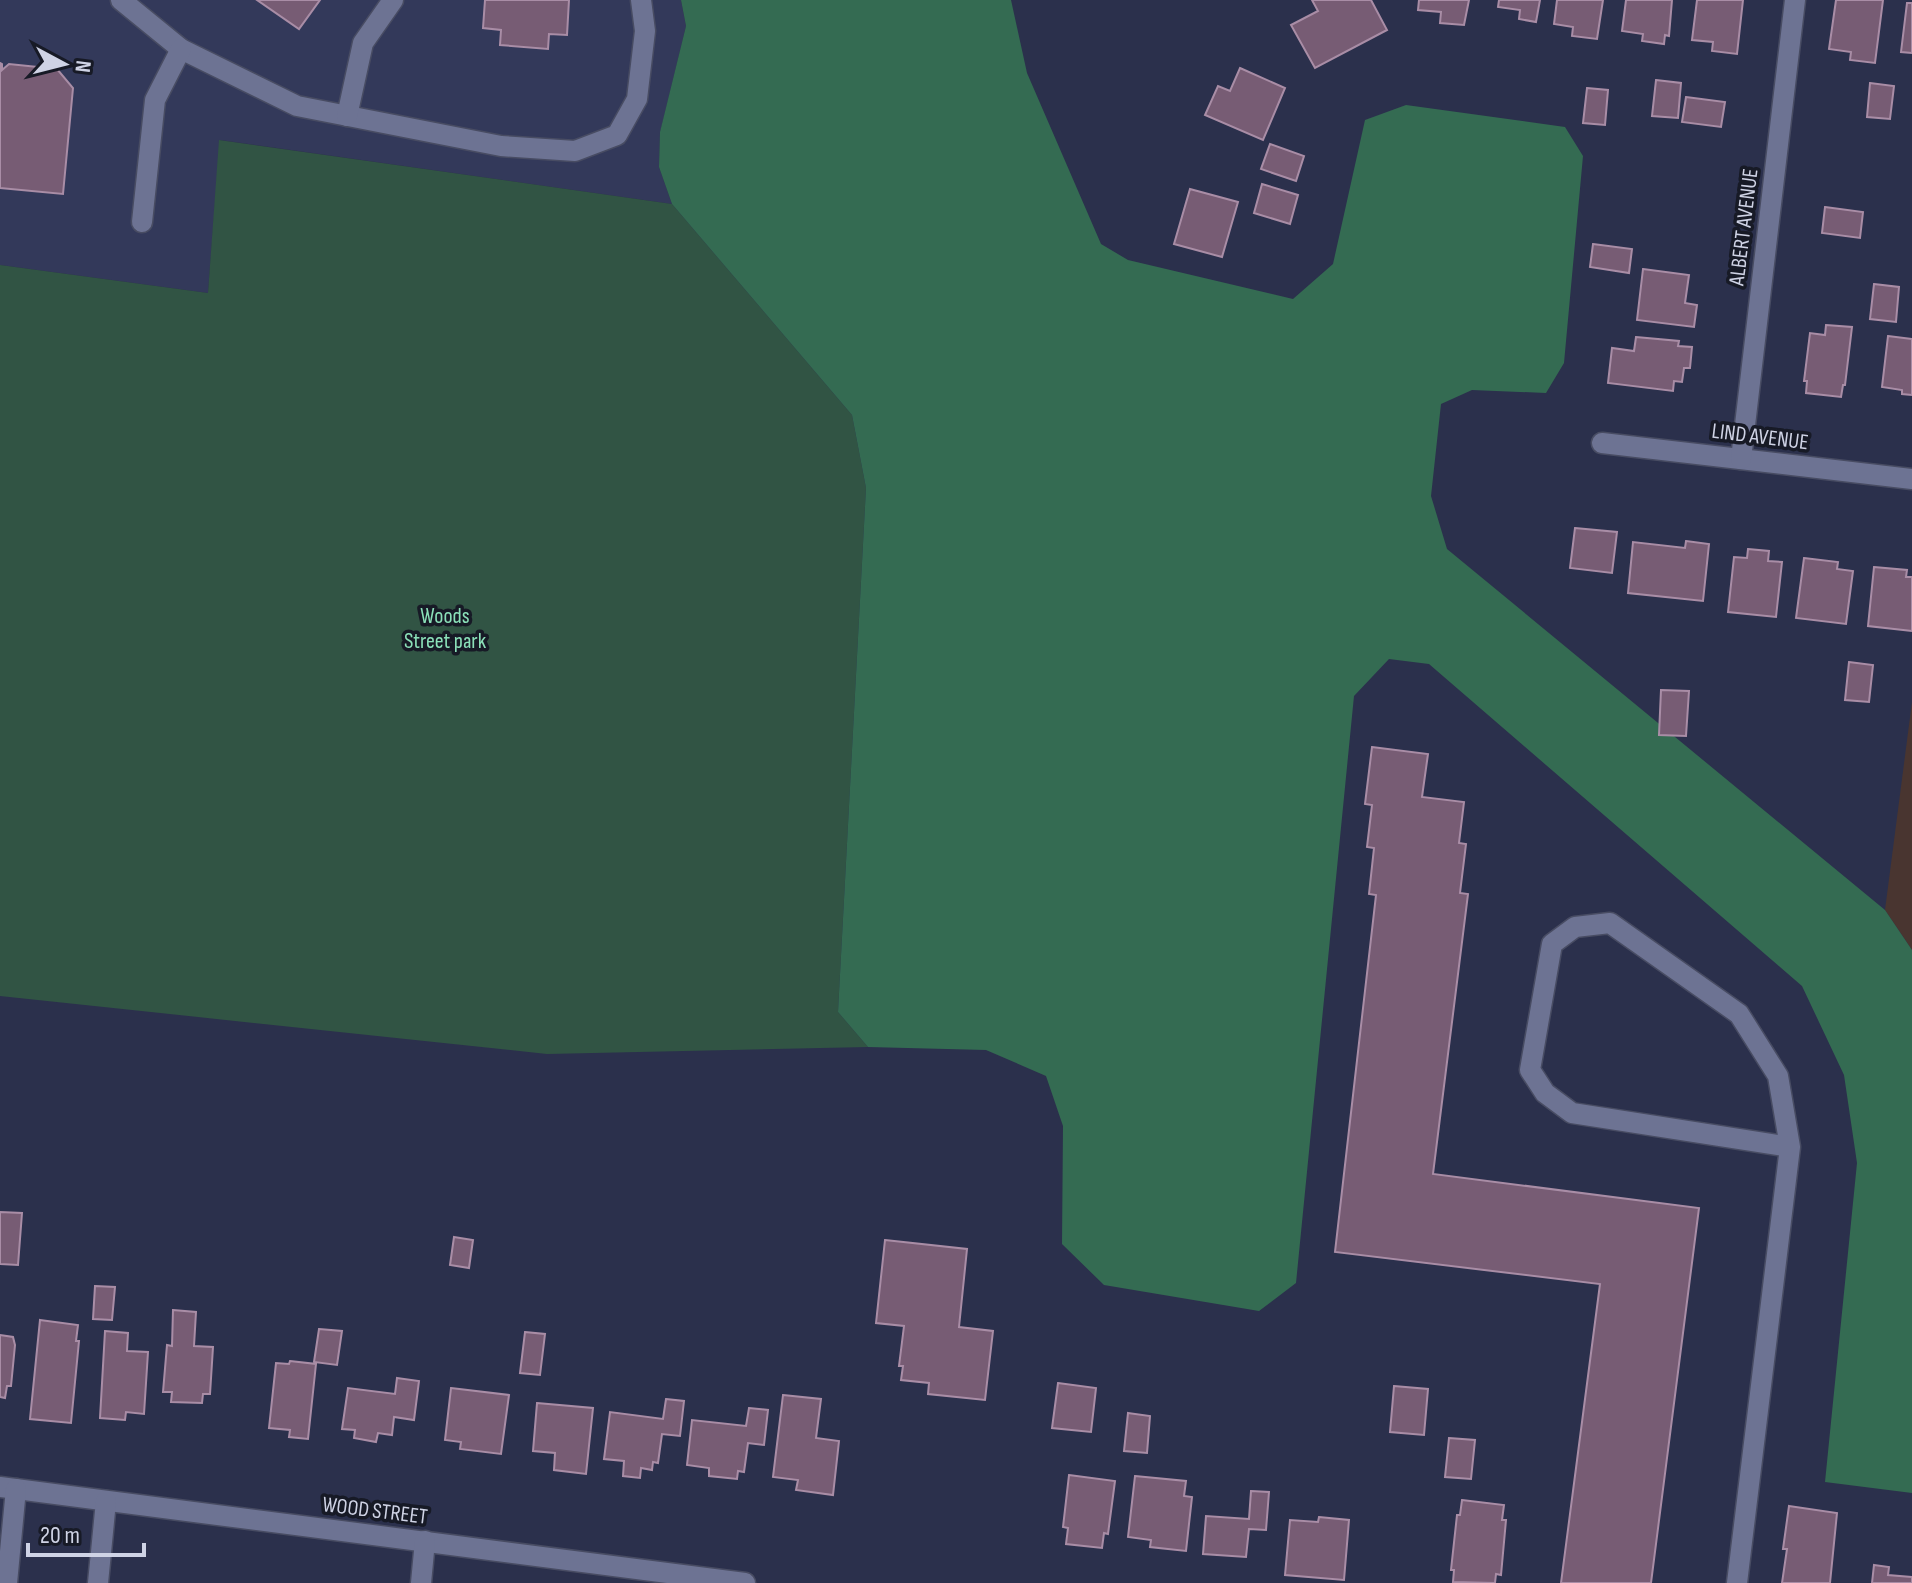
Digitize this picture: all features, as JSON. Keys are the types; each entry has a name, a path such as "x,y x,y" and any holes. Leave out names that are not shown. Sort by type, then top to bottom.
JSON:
{"street":[{"path":"121,0 181,49 297,106 501,146 575,151 617,135 637,99 645,31 641,0"},
{"path":"347,116 363,43 393,0"},
{"name":"ALBERT AVENUE","path":"1741,459 1795,0"},
{"path":"142,222 155,100 181,49"},
{"name":"LIND AVENUE","path":"1602,443 1912,479"},
{"path":"1737,1583 1790,1147 1778,1076 1739,1014 1610,923 1575,927 1552,944 1530,1070 1545,1093 1572,1113 1790,1147"},
{"path":"7,1583 8,1488"},
{"name":"WOOD STREET","path":"8,1488 745,1583"},
{"path":"98,1583 106,1501"},
{"path":"421,1583 425,1541"}],"shaded area":[{"path":"0,0 681,0 686,26 660,133 659,167 672,204 220,140 208,293 0,265"},
{"path":"1912,702 1912,950 1885,910"}],"green space":[{"path":"681,0 1011,0 1027,73 1101,244 1128,260 1293,299 1333,264 1365,120 1406,105 1565,127 1583,156 1564,363 1546,393 1472,390 1441,404 1431,496 1447,549 1885,910 1912,950 1912,1493 1825,1482 1857,1163 1844,1075 1802,986 1429,664 1389,659 1354,696 1296,1283 1259,1311 1104,1285 1062,1244 1063,1126 1046,1076 986,1050 868,1047 838,1012 866,488 852,415 672,204 659,167 660,132 686,26"},
{"name":"Woods Street park","path":"219,140 672,204 852,415 866,488 838,1012 868,1047 547,1054 0,996 0,265 208,293"}],"building":[{"path":"257,0 320,0 299,29"},
{"path":"485,0 569,0 567,35 549,34 548,49 500,45 501,30 483,28"},
{"path":"1312,0 1371,0 1387,30 1315,68 1291,25 1318,11"},
{"path":"1419,0 1469,0 1464,25 1440,23 1441,12 1418,10"},
{"path":"1499,0 1540,0 1536,22 1519,19 1520,10 1498,7"},
{"path":"1557,0 1603,0 1597,39 1572,36 1573,27 1554,24"},
{"path":"1626,0 1672,0 1669,36 1665,35 1664,44 1642,41 1643,34 1622,31"},
{"path":"1697,0 1743,0 1737,54 1712,51 1713,42 1692,40"},
{"path":"1836,0 1883,0 1875,63 1850,60 1851,52 1829,49"},
{"path":"1907,3 1912,3 1912,53 1901,52"},
{"path":"0,63 2,70 9,64 57,69 73,88 63,194 0,188"},
{"path":"1240,68 1285,88 1263,140 1205,115 1218,86 1230,91"},
{"path":"1656,80 1681,83 1678,118 1652,116"},
{"path":"1870,83 1894,86 1890,119 1867,117"},
{"path":"1587,88 1608,90 1605,125 1583,123"},
{"path":"1686,97 1725,102 1721,127 1682,122"},
{"path":"1270,144 1304,156 1296,181 1261,169"},
{"path":"1262,184 1298,195 1290,224 1254,213"},
{"path":"1190,189 1238,202 1222,257 1174,244"},
{"path":"1825,207 1863,212 1860,238 1822,233"},
{"path":"1593,244 1632,249 1629,273 1590,267"},
{"path":"1643,269 1689,275 1685,303 1697,305 1694,327 1637,320"},
{"path":"1874,284 1899,287 1896,322 1870,319"},
{"path":"1826,325 1852,327 1841,397 1806,393 1807,381 1804,381 1810,333 1825,335"},
{"path":"1888,336 1912,339 1912,395 1882,387"},
{"path":"1636,337 1679,341 1678,346 1692,347 1690,368 1684,368 1682,382 1674,381 1673,391 1608,383 1612,348 1634,351"},
{"path":"1575,528 1617,532 1612,573 1570,568"},
{"path":"1686,541 1709,544 1703,601 1628,593 1633,542 1685,548"},
{"path":"1748,549 1769,551 1768,561 1782,562 1776,617 1728,612 1734,557 1747,558"},
{"path":"1804,558 1838,562 1837,569 1853,571 1846,624 1796,618"},
{"path":"1874,567 1907,570 1906,577 1912,577 1912,631 1868,626"},
{"path":"1849,662 1873,665 1869,702 1845,700"},
{"path":"1661,690 1689,691 1686,736 1659,735"},
{"path":"1372,747 1428,754 1422,797 1464,802 1459,843 1466,844 1460,893 1468,894 1433,1174 1699,1208 1651,1583 1561,1583 1600,1284 1335,1252 1376,895 1369,894 1374,848 1367,847 1372,805 1365,804"},
{"path":"0,1212 22,1213 18,1265 0,1264"},
{"path":"454,1237 473,1240 469,1268 450,1265"},
{"path":"885,1240 967,1249 959,1327 993,1331 985,1400 928,1394 929,1383 901,1380 903,1366 899,1366 904,1326 876,1323"},
{"path":"95,1286 115,1287 112,1320 93,1319"},
{"path":"173,1310 196,1312 194,1346 213,1347 210,1394 203,1394 202,1403 171,1402 172,1392 163,1392 167,1345 172,1346"},
{"path":"40,1320 78,1325 71,1423 30,1419"},
{"path":"319,1329 342,1331 337,1365 314,1362"},
{"path":"105,1331 128,1333 127,1351 148,1352 144,1414 126,1412 125,1420 100,1418"},
{"path":"525,1332 545,1334 540,1375 520,1373"},
{"path":"0,1335 13,1337 15,1345 11,1386 7,1386 5,1398 0,1397"},
{"path":"290,1361 316,1364 308,1439 289,1437 290,1430 269,1428 276,1363 289,1364"},
{"path":"397,1378 419,1381 414,1420 394,1417 392,1435 378,1433 376,1442 354,1438 355,1430 342,1429 348,1388 395,1394"},
{"path":"1058,1383 1096,1388 1091,1432 1052,1428"},
{"path":"1394,1386 1428,1389 1424,1435 1390,1432"},
{"path":"451,1388 509,1395 501,1454 460,1449 461,1442 445,1440"},
{"path":"783,1395 821,1399 816,1438 839,1441 833,1495 796,1490 798,1480 773,1477"},
{"path":"666,1399 684,1401 680,1436 662,1434 658,1463 653,1462 652,1470 641,1468 640,1478 623,1476 624,1461 604,1459 610,1412 663,1419"},
{"path":"537,1403 593,1408 586,1474 554,1470 555,1453 533,1451"},
{"path":"749,1408 768,1410 764,1445 748,1443 744,1472 738,1471 737,1479 709,1476 709,1468 687,1465 692,1420 746,1426"},
{"path":"1128,1413 1150,1416 1147,1453 1124,1451"},
{"path":"1449,1438 1475,1440 1471,1479 1445,1477"},
{"path":"1069,1475 1115,1481 1108,1534 1104,1533 1102,1548 1066,1544 1068,1528 1063,1527"},
{"path":"1135,1476 1186,1481 1184,1496 1192,1497 1186,1551 1150,1547 1151,1540 1128,1537"},
{"path":"1251,1491 1269,1492 1266,1530 1249,1529 1246,1557 1203,1554 1206,1516 1249,1519"},
{"path":"1462,1500 1504,1505 1502,1520 1506,1520 1501,1575 1496,1574 1495,1583 1453,1582 1454,1570 1451,1570 1457,1515 1460,1515"},
{"path":"1789,1506 1837,1513 1830,1583 1782,1583"},
{"path":"1319,1517 1349,1520 1344,1580 1285,1575 1290,1520 1318,1522"},
{"path":"1874,1565 1889,1567 1888,1575 1912,1577 1912,1583 1872,1583"}]}
